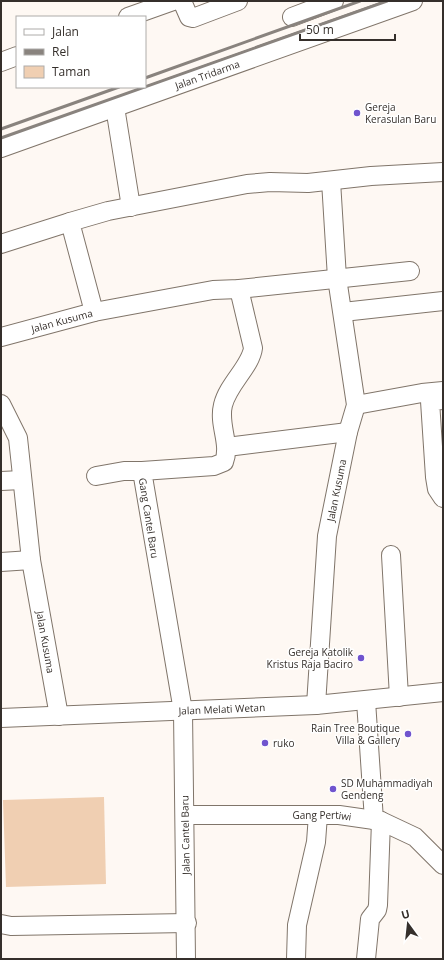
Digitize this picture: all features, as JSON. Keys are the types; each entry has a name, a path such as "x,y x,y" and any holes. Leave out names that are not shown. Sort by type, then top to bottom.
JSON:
{"street":[{"path":"131,16 173,1"},
{"path":"182,1 189,17 193,18 238,1"},
{"path":"292,17 334,1"},
{"name":"Jalan Tridarma","path":"1,148 413,1"},
{"path":"1,62 16,56"},
{"path":"115,107 131,207"},
{"path":"1,244 70,222 131,207 247,184 270,182 308,183 443,172"},
{"name":"Jalan Kusuma","path":"316,705 327,536 348,432 356,405 337,278 332,181"},
{"path":"70,222 94,312"},
{"name":"Jalan Kusuma","path":"1,337 94,312 212,290 239,289 410,271"},
{"path":"239,289 253,348 252,356 227,393 223,405 222,425 227,447 348,432"},
{"path":"343,312 443,301"},
{"path":"356,405 422,393 443,391"},
{"path":"443,400 430,401 434,477 437,489 443,498"},
{"name":"Jalan Kusuma","path":"4,414 18,438 31,560 59,716"},
{"name":"Gang Cantel Baru","path":"183,711 142,471 220,465 224,462 227,454 227,447"},
{"path":"96,476 124,471 142,471"},
{"path":"1,481 22,480"},
{"path":"391,555 399,697"},
{"path":"1,562 31,560"},
{"name":"Jalan Melati Wetan","path":"1,718 316,705 443,692"},
{"path":"366,700 378,821 378,905 377,910 370,919 366,959"},
{"name":"Jalan Cantel Baru","path":"183,711 187,923 186,959"},
{"name":"Gang Pertiwi","path":"185,815 339,815 378,821 415,837 443,864"},
{"path":"296,959 296,925 316,842 318,815"},
{"path":"1,924 23,926 187,923"}],"green space":[{"path":"104,797 106,884 6,887 3,800"}],"railway":[{"path":"146,78 360,1"},
{"path":"146,87 387,1"},
{"path":"1,129 116,88"},
{"path":"1,138 142,88"}],"place":[{"name":"Gereja Kerasulan Baru","path":"357,113"},
{"name":"Gereja Katolik Kristus Raja Baciro","path":"361,658"},
{"name":"Rain Tree Boutique Villa & Gallery","path":"408,734"},
{"name":"ruko","path":"265,743"},
{"name":"SD Muhammadiyah Gendeng","path":"333,789"}]}
